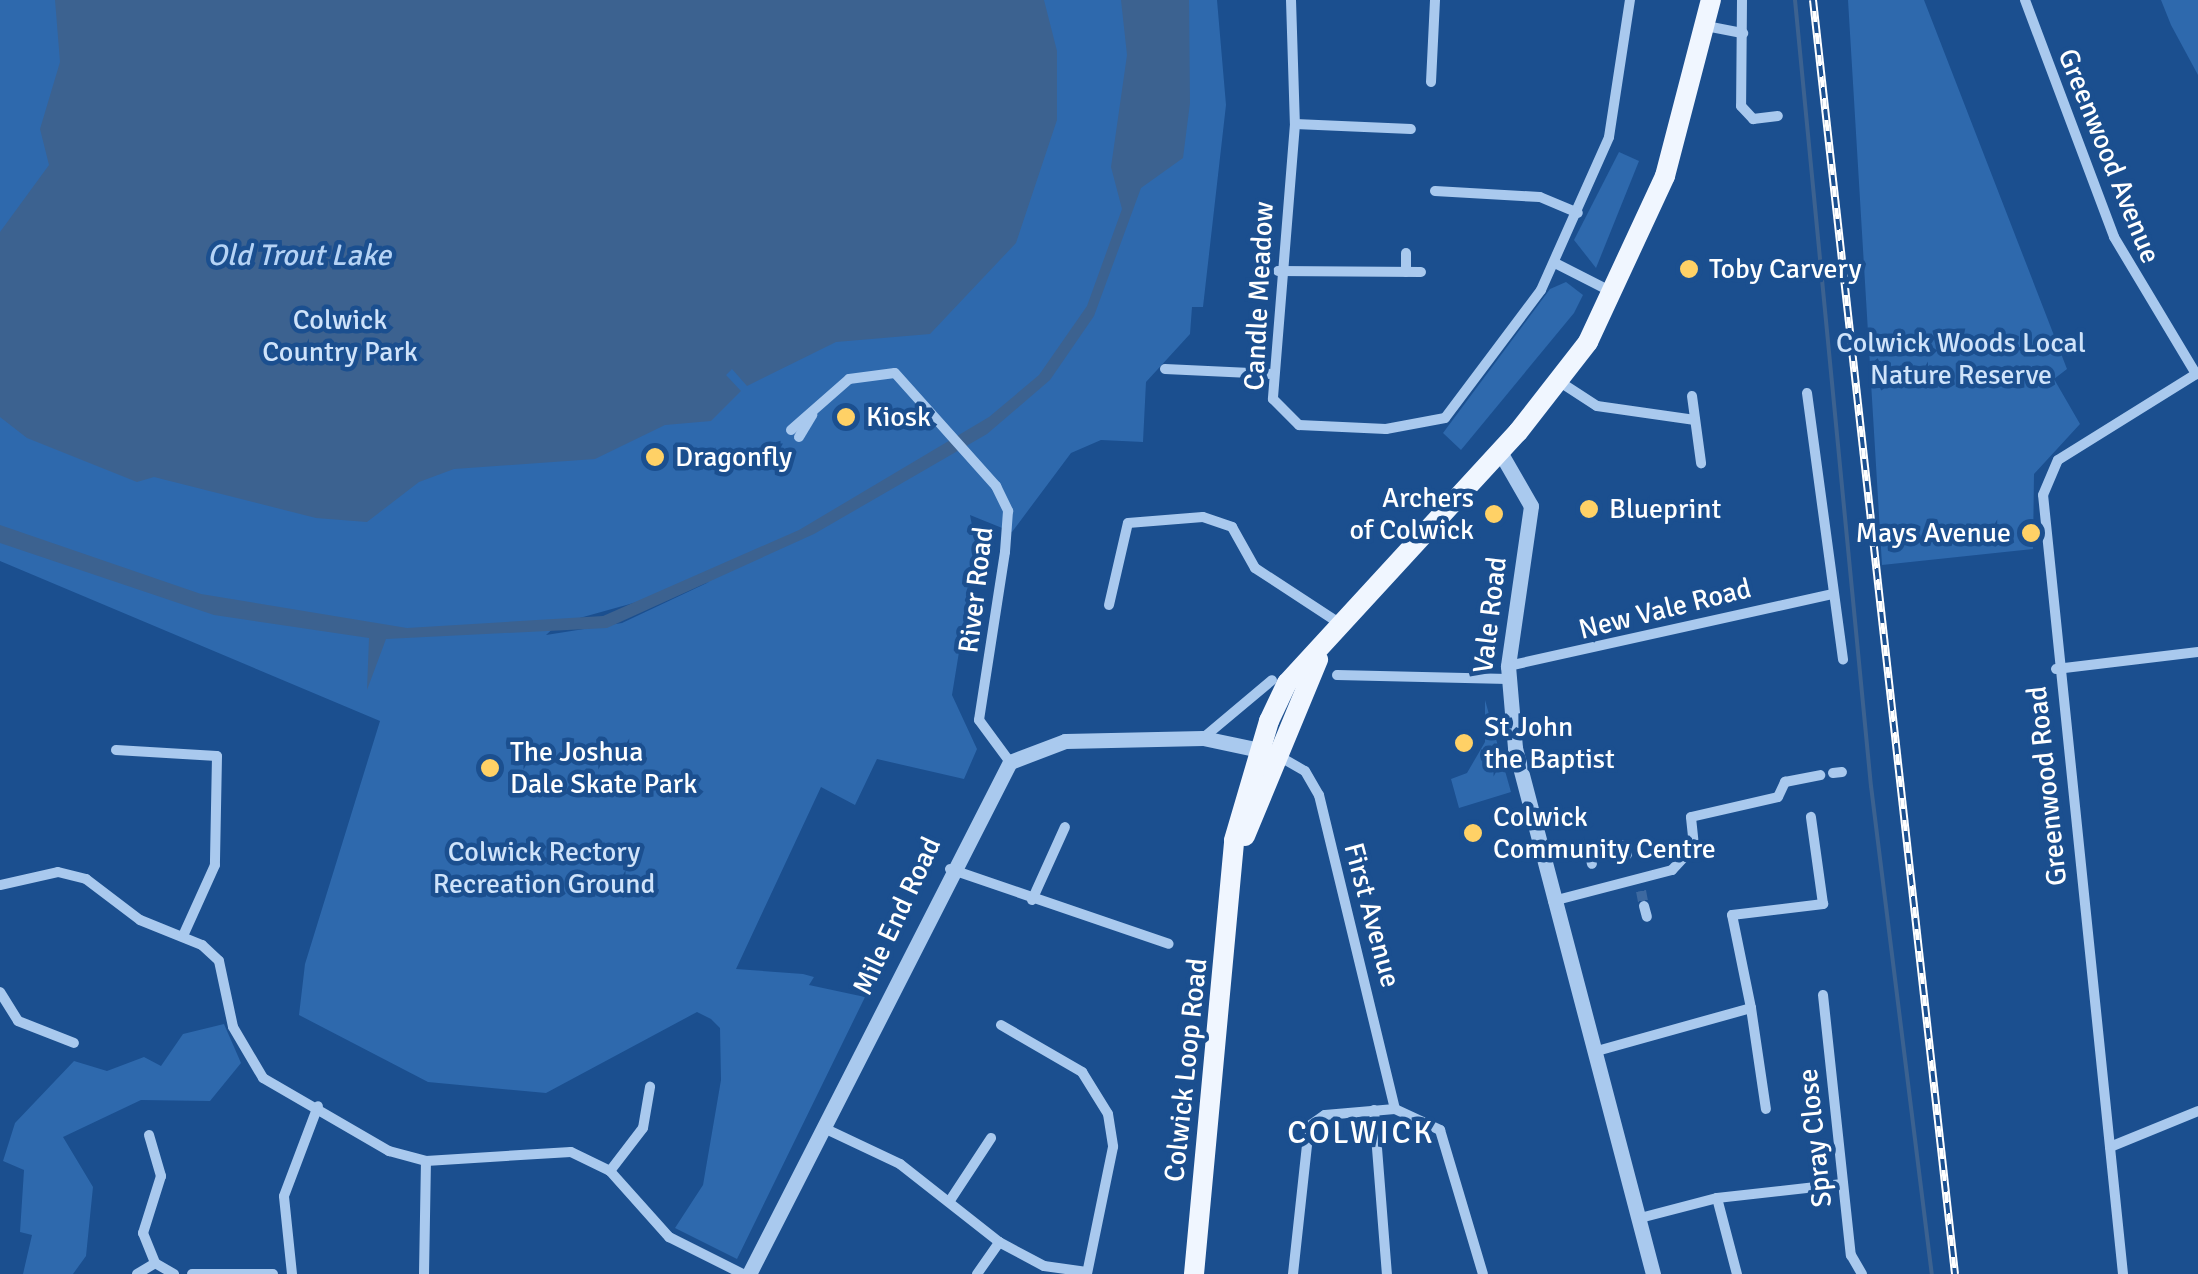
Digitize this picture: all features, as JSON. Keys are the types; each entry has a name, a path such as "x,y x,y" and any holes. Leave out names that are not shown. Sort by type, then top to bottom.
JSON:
{"main road":[{"path":"1266,751 1288,683 1560,382 1614,293 1665,176 1711,0"},
{"name":"Colwick Loop Road","path":"1194,1274 1233,872 1266,751"}],"street":[{"name":"Candle Meadow","path":"1292,0 1296,124 1278,271 1272,399 1299,425 1431,427 1495,357 1556,263 1608,137 1630,0"},
{"path":"1432,82 1436,0"},
{"path":"1742,0 1741,106 1753,119 1778,116"},
{"name":"Greenwood Avenue","path":"2024,0 2114,237 2197,373"},
{"path":"1706,26 1742,33"},
{"path":"1296,124 1411,130"},
{"path":"1435,191 1540,196 1578,213"},
{"path":"1406,253 1406,272"},
{"path":"1556,263 1614,293"},
{"path":"1278,271 1421,272"},
{"path":"1178,355 1178,370"},
{"path":"1165,369 1272,374"},
{"name":"River Road","path":"795,434 812,414 872,370 908,380 935,422 996,486 1006,538 979,720 1010,762"},
{"name":"Greenwood Road","path":"2123,1274 2056,669 2047,476 2197,373"},
{"path":"1560,382 1596,406 1695,420"},
{"path":"1807,393 1843,660"},
{"path":"1692,396 1702,463"},
{"name":"Vale Road","path":"1500,452 1531,506 1508,672 1552,901 1644,1218 1653,1274"},
{"path":"1109,605 1128,523 1203,517 1232,526 1255,568 1336,627"},
{"name":"New Vale Road","path":"1337,675 1508,672 1834,594"},
{"path":"2056,669 2198,652"},
{"path":"1203,738 1272,680"},
{"path":"1010,762 1066,741 1203,738 1266,751"},
{"path":"116,750 217,756 215,865 183,936"},
{"name":"First Avenue","path":"1266,751 1305,771 1318,795 1395,1109"},
{"name":"Mile End Road","path":"746,1274 826,1130 950,868 1010,762"},
{"path":"1552,901 1596,884 1688,861 1691,816 1778,798 1785,782 1820,775"},
{"path":"1766,1109 1732,915 1822,904 1812,817"},
{"path":"1032,900 1065,828"},
{"path":"1055,849 1068,855"},
{"path":"950,868 1032,900 1169,944"},
{"path":"0,885 58,872 86,878 140,920 183,936 219,961 233,1026 263,1078 318,1106 389,1151 426,1161 571,1152 610,1172 669,1237 746,1274"},
{"path":"1633,876 1640,891"},
{"path":"1153,939 1158,926"},
{"path":"0,992 18,1021 74,1043"},
{"name":"Spray Close","path":"1823,995 1842,1184 1862,1274"},
{"path":"1597,1051 1751,1008"},
{"path":"826,1130 951,1199 999,1242 1044,1266 1087,1273 1113,1147 1108,1114 1082,1072 1000,1025"},
{"path":"610,1172 643,1128 650,1087"},
{"path":"292,1274 284,1196 318,1106"},
{"path":"1293,1274 1309,1126 1374,1110 1395,1109 1440,1130 1483,1274"},
{"path":"1374,1110 1387,1274"},
{"path":"2110,1147 2198,1111"},
{"path":"149,1135 161,1176 143,1233 155,1263 174,1274"},
{"path":"951,1199 991,1138"},
{"path":"424,1274 426,1161"},
{"path":"1644,1218 1717,1198 1842,1184"},
{"path":"1717,1198 1737,1274"},
{"path":"978,1274 999,1242"},
{"path":"137,1274 155,1263"},
{"path":"192,1274 273,1274"}],"green space":[{"name":"Colwick Country Park","path":"0,0 1217,0 1226,105 1203,307 1192,307 1190,334 1146,382 1143,442 1101,440 1071,453 1012,532 970,515 976,547 952,695 977,749 964,779 877,759 855,805 821,787 736,969 803,974 814,977 809,985 865,997 737,1259 675,1228 703,1185 721,1080 720,1028 711,1019 697,1012 546,1093 428,1082 299,1015 305,964 380,721 0,561","holes":["709,582 622,623 546,635 558,624"]},
{"name":"Colwick Woods Local Nature Reserve","path":"1848,0 1924,0 2067,369 2054,379 2080,424 2034,474 2033,549 1882,565"},
{"path":"2161,0 2198,0 2198,75 2171,25"},
{"path":"1619,152 1639,161 1596,268 1574,240"},
{"path":"1566,282 1583,295 1574,313 1461,450 1443,433 1550,289"},
{"path":"1485,700 1511,792 1459,808 1451,779 1467,773 1485,742"},
{"path":"224,1024 241,1063 210,1101 141,1100 63,1137 93,1187 86,1256 73,1274 23,1274 32,1235 20,1232 24,1170 3,1161 15,1123 74,1061 107,1071 144,1057 161,1066 183,1034"}],"water":[{"name":"Old Trout Lake","path":"55,0 1044,0 1057,51 1057,120 1016,243 930,334 836,342 747,386 732,369 726,375 741,391 711,421 665,425 595,459 454,469 419,482 367,522 316,518 154,477 137,482 27,438 0,417 0,232 49,165 40,129 60,62"},
{"path":"1121,0 1189,0 1190,103 1183,158 1141,188 1094,316 1050,380 987,434 814,534 607,628 386,639 367,690 369,638 214,615 0,543 0,525 201,594 407,628 603,616 799,530 989,417 1039,375 1087,306 1122,209 1111,167 1127,55"}],"waterway":[{"path":"1795,0 1871,786 1932,1274"}],"tunnel":[{"path":"1641,891 1644,906"}],"railway":[{"path":"1813,0 1955,1274"}],"place":[{"name":"Toby Carvery","path":"1689,269"},
{"name":"Kiosk","path":"846,417"},
{"name":"Dragonfly","path":"655,457"},
{"name":"Blueprint","path":"1589,509"},
{"name":"Archers of Colwick","path":"1494,514"},
{"name":"Mays Avenue","path":"2031,533"},
{"name":"St John the Baptist","path":"1464,743"},
{"name":"The Joshua Dale Skate Park","path":"490,768"},
{"name":"Colwick Community Centre","path":"1473,833"}],"district":[{"name":"COLWICK","path":"1361,1133"}],"park label":[{"name":"Colwick Rectory Recreation Ground","path":"544,868"}]}
